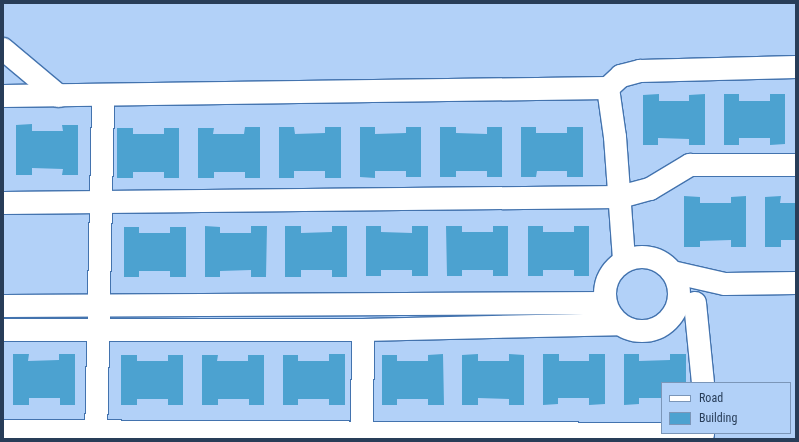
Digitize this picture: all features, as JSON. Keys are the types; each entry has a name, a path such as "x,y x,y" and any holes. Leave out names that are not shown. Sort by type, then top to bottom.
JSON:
{"street":[{"path":"3,49 59,96"},
{"path":"3,96 103,96 608,88 621,76 640,71 796,67"},
{"path":"608,88 620,197 624,261"},
{"path":"96,435 99,203 103,96"},
{"path":"3,204 620,197 650,189 690,165 796,166"},
{"path":"619,324 606,303 607,279 624,261 644,256 655,259 672,272 725,284 796,283"},
{"path":"672,272 679,293 672,315"},
{"path":"3,330 363,330 619,324 630,329 653,330 672,315 695,303 725,284"},
{"path":"3,306 606,303"},
{"path":"695,303 703,382"},
{"path":"362,436 363,330"},
{"path":"3,431 96,435 703,436"}],"building":[{"path":"659,94 659,101 689,101 689,95 705,94 705,145 689,145 689,139 658,138 658,145 643,145 643,95"},
{"path":"724,94 739,94 739,101 770,101 770,94 785,94 785,144 770,145 770,138 739,138 739,145 724,145"},
{"path":"32,124 32,131 63,131 62,125 78,125 78,175 62,175 63,169 32,168 32,175 16,175 16,125"},
{"path":"245,127 260,127 260,178 245,178 245,172 214,172 214,178 198,178 198,128 214,128 213,134 244,134"},
{"path":"279,127 294,127 295,134 325,133 325,127 341,127 341,178 325,178 325,171 294,171 294,178 279,178"},
{"path":"360,127 375,127 375,134 406,133 406,127 421,127 421,177 406,177 406,171 375,171 375,178 360,177"},
{"path":"440,127 456,127 456,133 487,134 487,127 502,127 502,177 487,177 487,171 456,171 456,177 440,177"},
{"path":"521,127 536,127 536,133 567,133 567,127 583,127 583,177 567,177 567,171 537,171 536,177 521,177"},
{"path":"117,128 133,128 133,134 164,134 164,128 179,128 179,178 164,178 164,172 133,172 133,178 117,178"},
{"path":"684,196 700,197 700,203 731,203 731,197 746,196 746,247 731,247 731,240 700,241 700,247 684,247"},
{"path":"781,196 780,203 796,203 796,240 781,240 781,247 765,247 765,197"},
{"path":"205,226 220,227 220,233 251,233 251,226 267,226 266,277 251,277 251,270 220,271 220,277 205,277"},
{"path":"285,226 301,226 301,233 332,232 332,226 347,226 347,277 332,277 332,270 301,270 301,277 285,277"},
{"path":"366,226 381,226 381,232 412,233 412,226 428,226 428,276 412,276 412,270 381,270 381,276 366,276"},
{"path":"446,226 462,226 462,232 493,232 493,226 508,226 508,276 493,276 493,270 462,270 462,276 447,276"},
{"path":"528,226 543,226 543,232 574,232 574,226 589,226 589,276 574,276 574,270 543,270 543,276 528,276"},
{"path":"124,227 139,227 139,233 170,233 170,227 186,227 186,277 170,277 170,271 139,271 139,277 124,277"},
{"path":"13,354 29,354 28,361 59,360 59,354 75,354 75,405 60,405 60,398 29,398 29,405 13,405"},
{"path":"329,354 345,354 345,405 329,405 329,399 298,399 298,405 283,405 283,355 298,355 298,361 329,361"},
{"path":"443,354 444,405 428,405 428,399 397,399 397,405 382,405 382,355 397,355 397,361 428,361 428,355"},
{"path":"478,354 478,361 509,361 509,354 524,355 524,405 509,405 509,399 478,398 478,405 462,405 462,355"},
{"path":"543,354 559,354 559,361 589,361 589,354 605,354 605,404 589,405 589,398 558,398 558,404 543,405"},
{"path":"624,354 639,354 639,361 670,360 670,354 686,354 686,382 661,382 661,398 639,398 639,404 624,405"},
{"path":"121,355 137,355 137,361 168,361 168,355 183,355 183,405 168,405 168,399 137,399 137,405 121,405"},
{"path":"202,355 218,355 217,361 248,361 248,355 264,355 264,405 249,405 249,399 218,399 218,405 202,405"}]}
